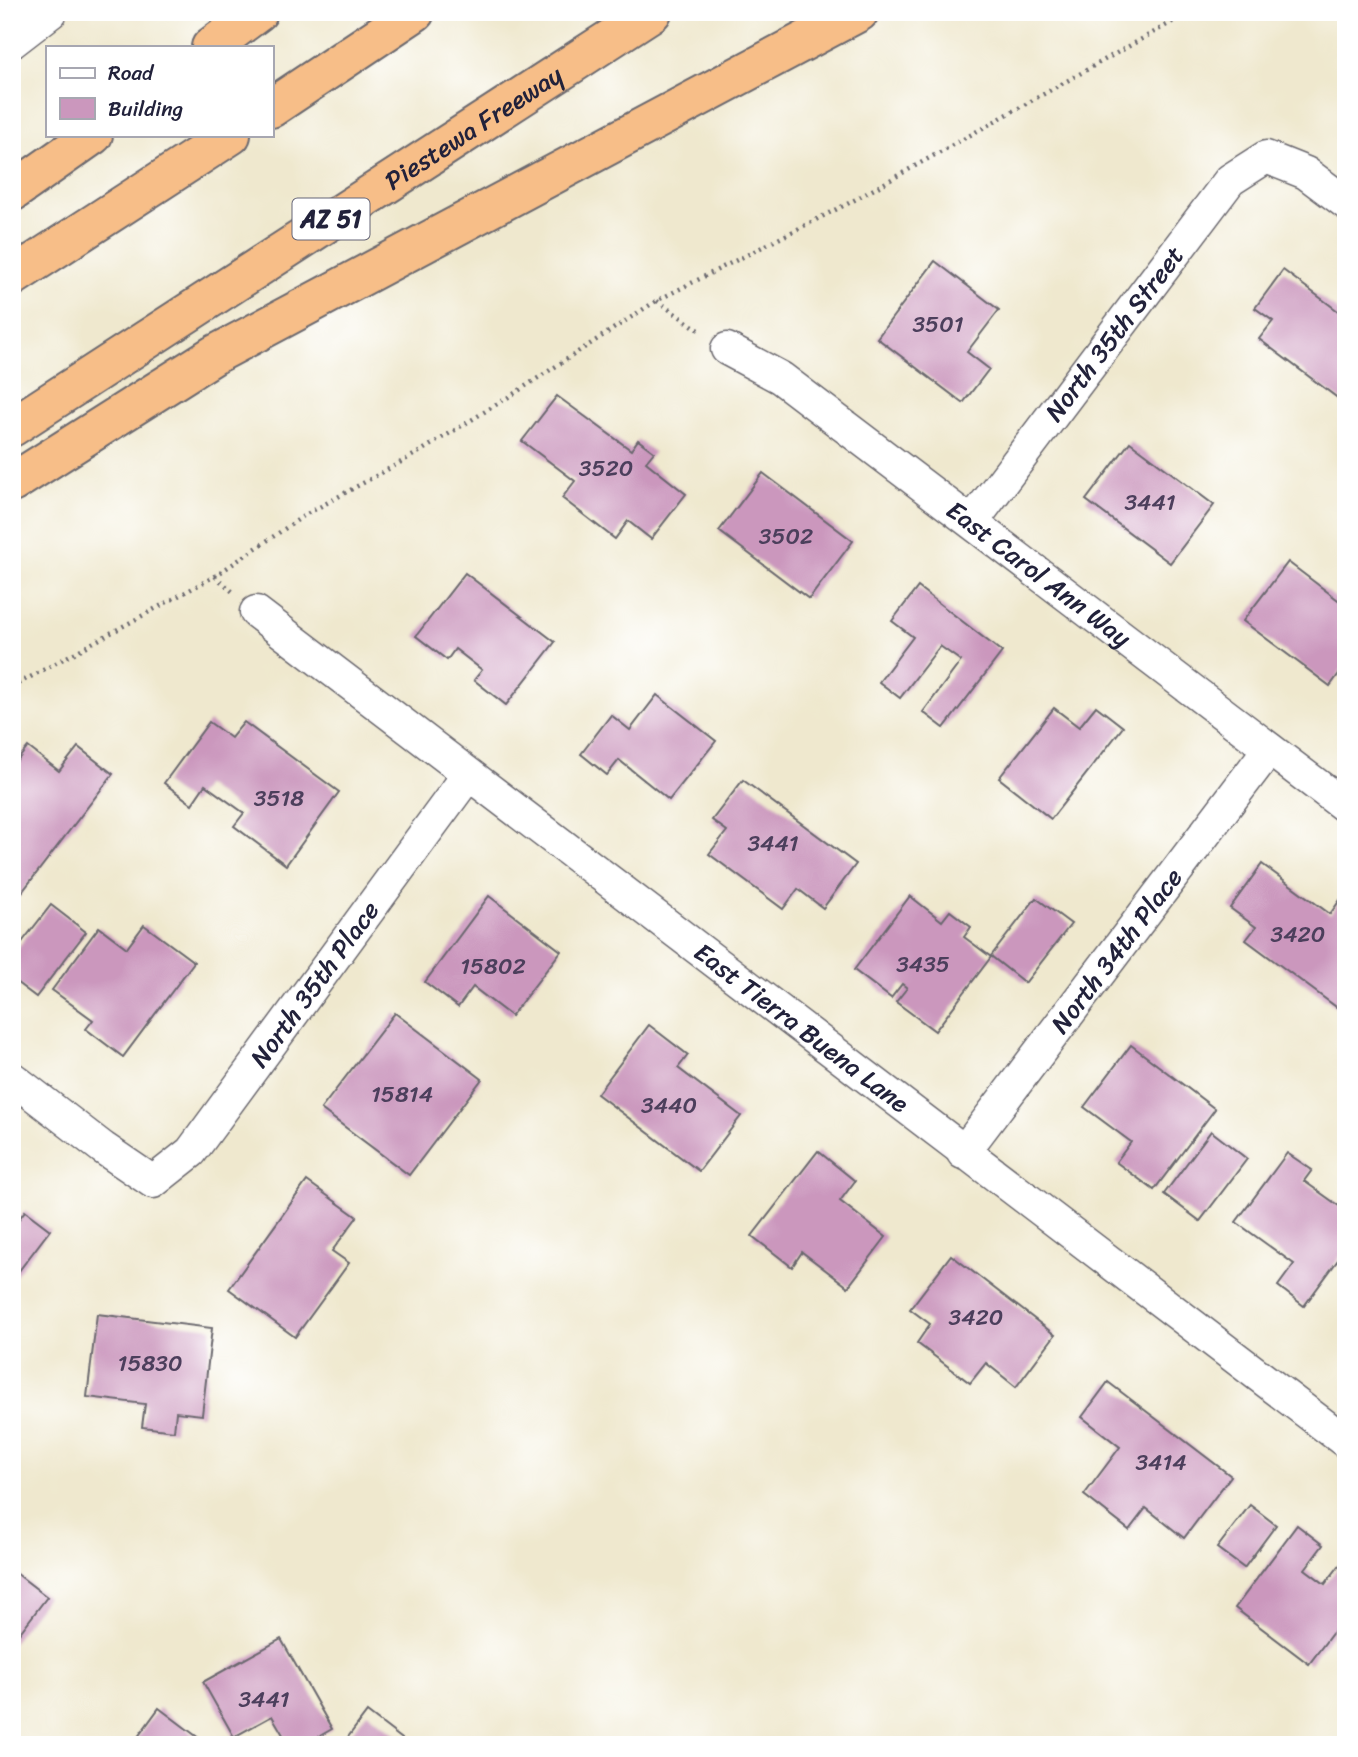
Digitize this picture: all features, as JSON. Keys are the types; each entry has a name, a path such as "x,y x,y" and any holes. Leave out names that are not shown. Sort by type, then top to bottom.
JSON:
{"highway":[{"path":"212,46 258,12"},
{"path":"273,107 415,12"},
{"name":"Piestewa Freeway","path":"12,427 652,12"},
{"path":"12,483 214,355 859,12"},
{"path":"12,192 92,136"},
{"path":"12,277 229,136"}],"street":[{"path":"12,43 51,12"},
{"name":"North 35th Street","path":"972,522 1230,180 1266,157 1306,173 1346,203"},
{"name":"East Carol Ann Way","path":"727,349 781,378 1346,807"},
{"name":"East Tierra Buena Lane","path":"256,612 963,1153 1346,1442"},
{"name":"North 34th Place","path":"963,1153 1269,749"},
{"name":"North 35th Place","path":"12,1079 153,1182 191,1152 468,775"}],"path":[{"path":"12,687 215,576 305,515 421,451 515,393 656,300 849,203 1190,12"},
{"path":"656,300 727,349"}],"building":[{"path":"935,261 999,310 967,352 989,369 963,403 877,338"},
{"path":"1283,270 1346,317 1346,398 1343,402 1259,339 1273,321 1255,308"},
{"path":"557,396 631,450 638,440 654,452 646,462 686,494 651,539 628,521 615,539 562,498 575,481 522,441"},
{"path":"1130,442 1214,505 1170,563 1086,500"},
{"path":"763,473 853,541 809,599 719,531"},
{"path":"1288,562 1346,606 1346,664 1330,686 1243,621"},
{"path":"465,573 555,642 506,705 474,680 482,670 455,649 447,660 416,636"},
{"path":"918,587 1002,652 944,728 923,712 961,661 940,646 900,698 879,682 913,637 892,621"},
{"path":"657,695 716,741 669,800 619,760 607,775 581,754 611,715 630,730"},
{"path":"1096,706 1123,727 1051,819 999,778 1054,708 1079,727"},
{"path":"209,722 231,738 244,722 339,792 286,865 234,826 244,813 205,785 192,804 164,783"},
{"path":"28,747 59,771 78,747 113,774 12,905 12,767"},
{"path":"743,780 856,864 823,908 798,889 783,909 709,854 727,831 712,820"},
{"path":"1262,864 1330,914 1340,900 1346,905 1346,1000 1339,1009 1246,940 1256,927 1230,908"},
{"path":"489,896 561,951 511,1016 473,987 458,1007 425,982"},
{"path":"910,896 942,921 950,911 971,927 964,937 991,957 935,1031 896,1002 907,988 902,984 891,998 854,970"},
{"path":"1036,898 1071,924 1025,983 991,956"},
{"path":"51,905 86,932 36,997 12,979 12,955"},
{"path":"144,925 194,962 123,1057 86,1029 93,1020 52,990 99,927 127,948"},
{"path":"395,1013 482,1079 409,1175 321,1109"},
{"path":"649,1025 688,1055 678,1068 741,1116 699,1171 597,1094"},
{"path":"1131,1045 1215,1109 1154,1190 1116,1162 1131,1142 1084,1107"},
{"path":"1211,1131 1247,1159 1200,1221 1164,1194"},
{"path":"818,1151 855,1181 840,1201 886,1237 848,1287 802,1252 792,1267 752,1236"},
{"path":"1287,1153 1312,1170 1304,1181 1346,1211 1346,1249 1304,1306 1278,1286 1294,1264 1236,1222"},
{"path":"307,1181 357,1217 332,1251 349,1263 295,1337 229,1289"},
{"path":"25,1211 50,1230 12,1280 12,1228"},
{"path":"951,1255 1055,1335 1016,1387 986,1363 970,1383 917,1343 930,1324 910,1309"},
{"path":"97,1314 212,1328 202,1415 176,1412 174,1431 142,1427 145,1404 87,1397"},
{"path":"1108,1382 1231,1476 1184,1538 1146,1508 1129,1530 1084,1495 1120,1447 1082,1417"},
{"path":"1250,1505 1276,1525 1244,1568 1217,1548"},
{"path":"1297,1525 1323,1545 1305,1569 1325,1584 1346,1557 1346,1615 1309,1664 1235,1608"},
{"path":"12,1570 47,1597 12,1643"},
{"path":"281,1639 332,1729 304,1745 289,1745 272,1716 234,1737 203,1682"},
{"path":"159,1708 208,1745 132,1745"},
{"path":"367,1712 410,1745 342,1745"}]}
